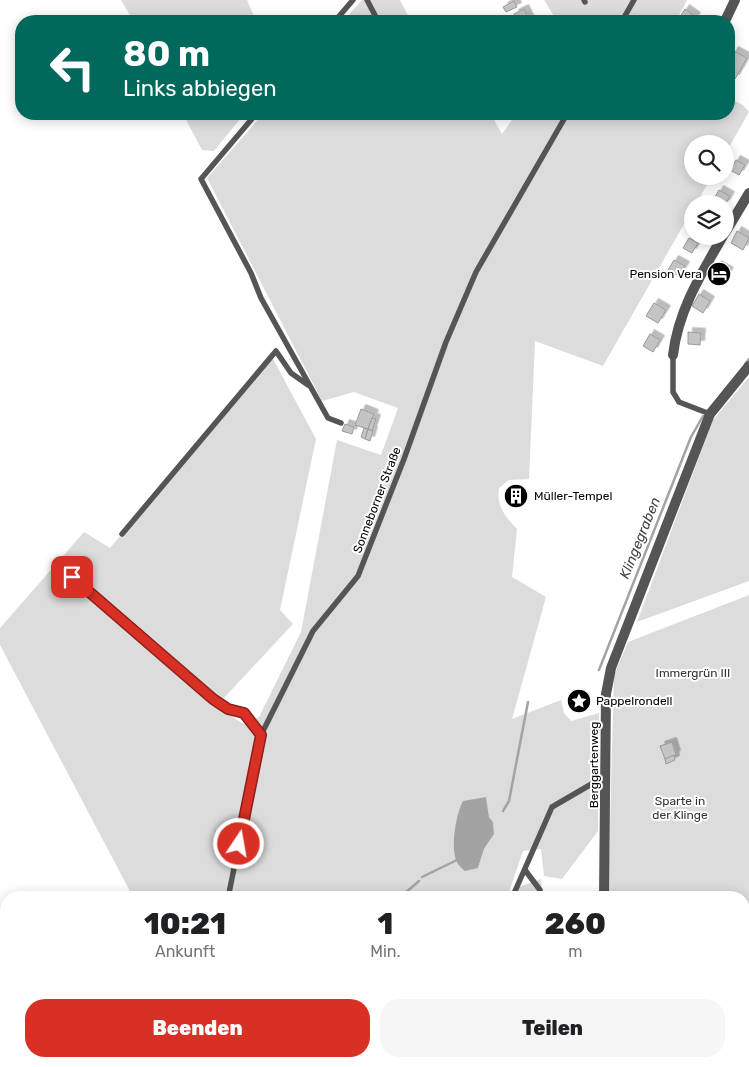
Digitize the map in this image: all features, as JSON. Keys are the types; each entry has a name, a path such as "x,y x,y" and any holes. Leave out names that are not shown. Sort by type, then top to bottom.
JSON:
{"street":[{"path":"727,15 735,0"},
{"path":"734,219 749,194"},
{"path":"673,356 680,319 697,280 718,245"},
{"name":"Berggartenweg","path":"604,891 606,694 611,668 710,414 749,366"}],"lane":[{"path":"340,15 353,0"},
{"path":"367,0 375,15"},
{"path":"625,15 634,0"},
{"path":"251,120 200,179 251,273 261,298 328,418 341,423"},
{"name":"Sonneborner Straße","path":"229,891 261,735 312,631 358,576 404,459 446,342 476,272 564,120"},
{"path":"122,534 276,351 291,373 310,386"},
{"path":"673,356 673,392 679,402 710,414"},
{"path":"72,577 213,699 228,709 244,713 261,735"},
{"path":"515,891 552,807 606,776"},
{"path":"525,870 540,891"}],"green space":[{"path":"121,0 247,0 253,15 130,15"},
{"path":"362,0 400,0 408,15 348,15"},
{"path":"544,0 687,0 679,15 553,15"},
{"path":"735,101 743,105 749,112 734,138 734,135 684,135 684,185 707,185 701,195 684,195 684,224 603,366 535,341 529,479 509,480 499,488 498,494 502,510 517,529 512,577 546,597 512,719 561,700 564,713 571,721 599,713 598,831 562,879 544,876 541,849 523,851 509,891 130,891 0,645 0,628 84,532 110,548 272,357 316,439 280,610 293,624 222,700 216,695 211,702 243,724 259,717 301,632 337,440 381,455 398,408 354,392 322,401 207,178 258,120 494,120 502,134 512,120 735,120","holes":["486,797 489,817 493,822 494,834 484,849 478,868 463,802"]},
{"path":"186,120 239,120 214,151 202,150"},
{"path":"749,377 749,581 637,622 713,420"},
{"path":"749,595 749,891 608,891 614,675 628,642"},
{"path":"541,879 542,891 513,891"}],"shaded area":[{"path":"486,797 489,817 493,822 494,834 484,849 478,868 465,871 458,863 454,848 458,814 463,801"}],"building":[{"path":"514,1 517,7 506,12 503,7"},
{"path":"524,9 527,15 514,15"},
{"path":"685,9 693,15 681,15"},
{"path":"735,52 747,58 735,79"},
{"path":"736,160 745,165 739,175 734,172"},
{"path":"719,190 728,195 716,195"},
{"path":"737,231 749,238 743,250 734,245 734,237"},
{"path":"685,245 697,245 692,253 683,248"},
{"path":"674,260 685,266 679,276 668,270"},
{"path":"717,265 729,272 721,283 710,276"},
{"path":"699,294 710,301 703,313 692,306"},
{"path":"654,303 666,310 658,323 646,316"},
{"path":"688,332 701,333 700,345 688,344"},
{"path":"650,334 660,340 653,352 643,346"},
{"path":"361,409 374,414 368,429 355,425"},
{"path":"372,418 376,419 372,431 368,429"},
{"path":"345,424 354,427 352,434 342,431"},
{"path":"364,428 368,429 365,439 361,437"},
{"path":"368,429 373,431 370,441 365,439"},
{"name":"Müller-Tempel","path":"516,492 520,496 516,500 512,496"},
{"path":"672,742 676,755 665,759 660,746"},
{"path":"674,755 675,760 666,764 665,759"}],"waterway":[{"name":"Klingegraben","path":"745,364 749,359"},
{"name":"Klingegraben","path":"599,670 691,437 703,416"},
{"name":"Klingegraben","path":"503,811 509,801 528,702"},
{"name":"Klingegraben","path":"422,877 459,859"},
{"name":"Klingegraben","path":"407,891 419,881"}],"place":[{"name":"Pension Vera","path":"719,274"},
{"name":"Müller-Tempel","path":"516,496"},
{"name":"Pappelrondell","path":"579,701"}],"route":[{"path":"72,577 213,699 228,709 244,713 261,735 239,844"}],"park label":[{"name":"Immergrün III","path":"693,673"},
{"name":"Sparte in der Klinge","path":"680,808"}]}
